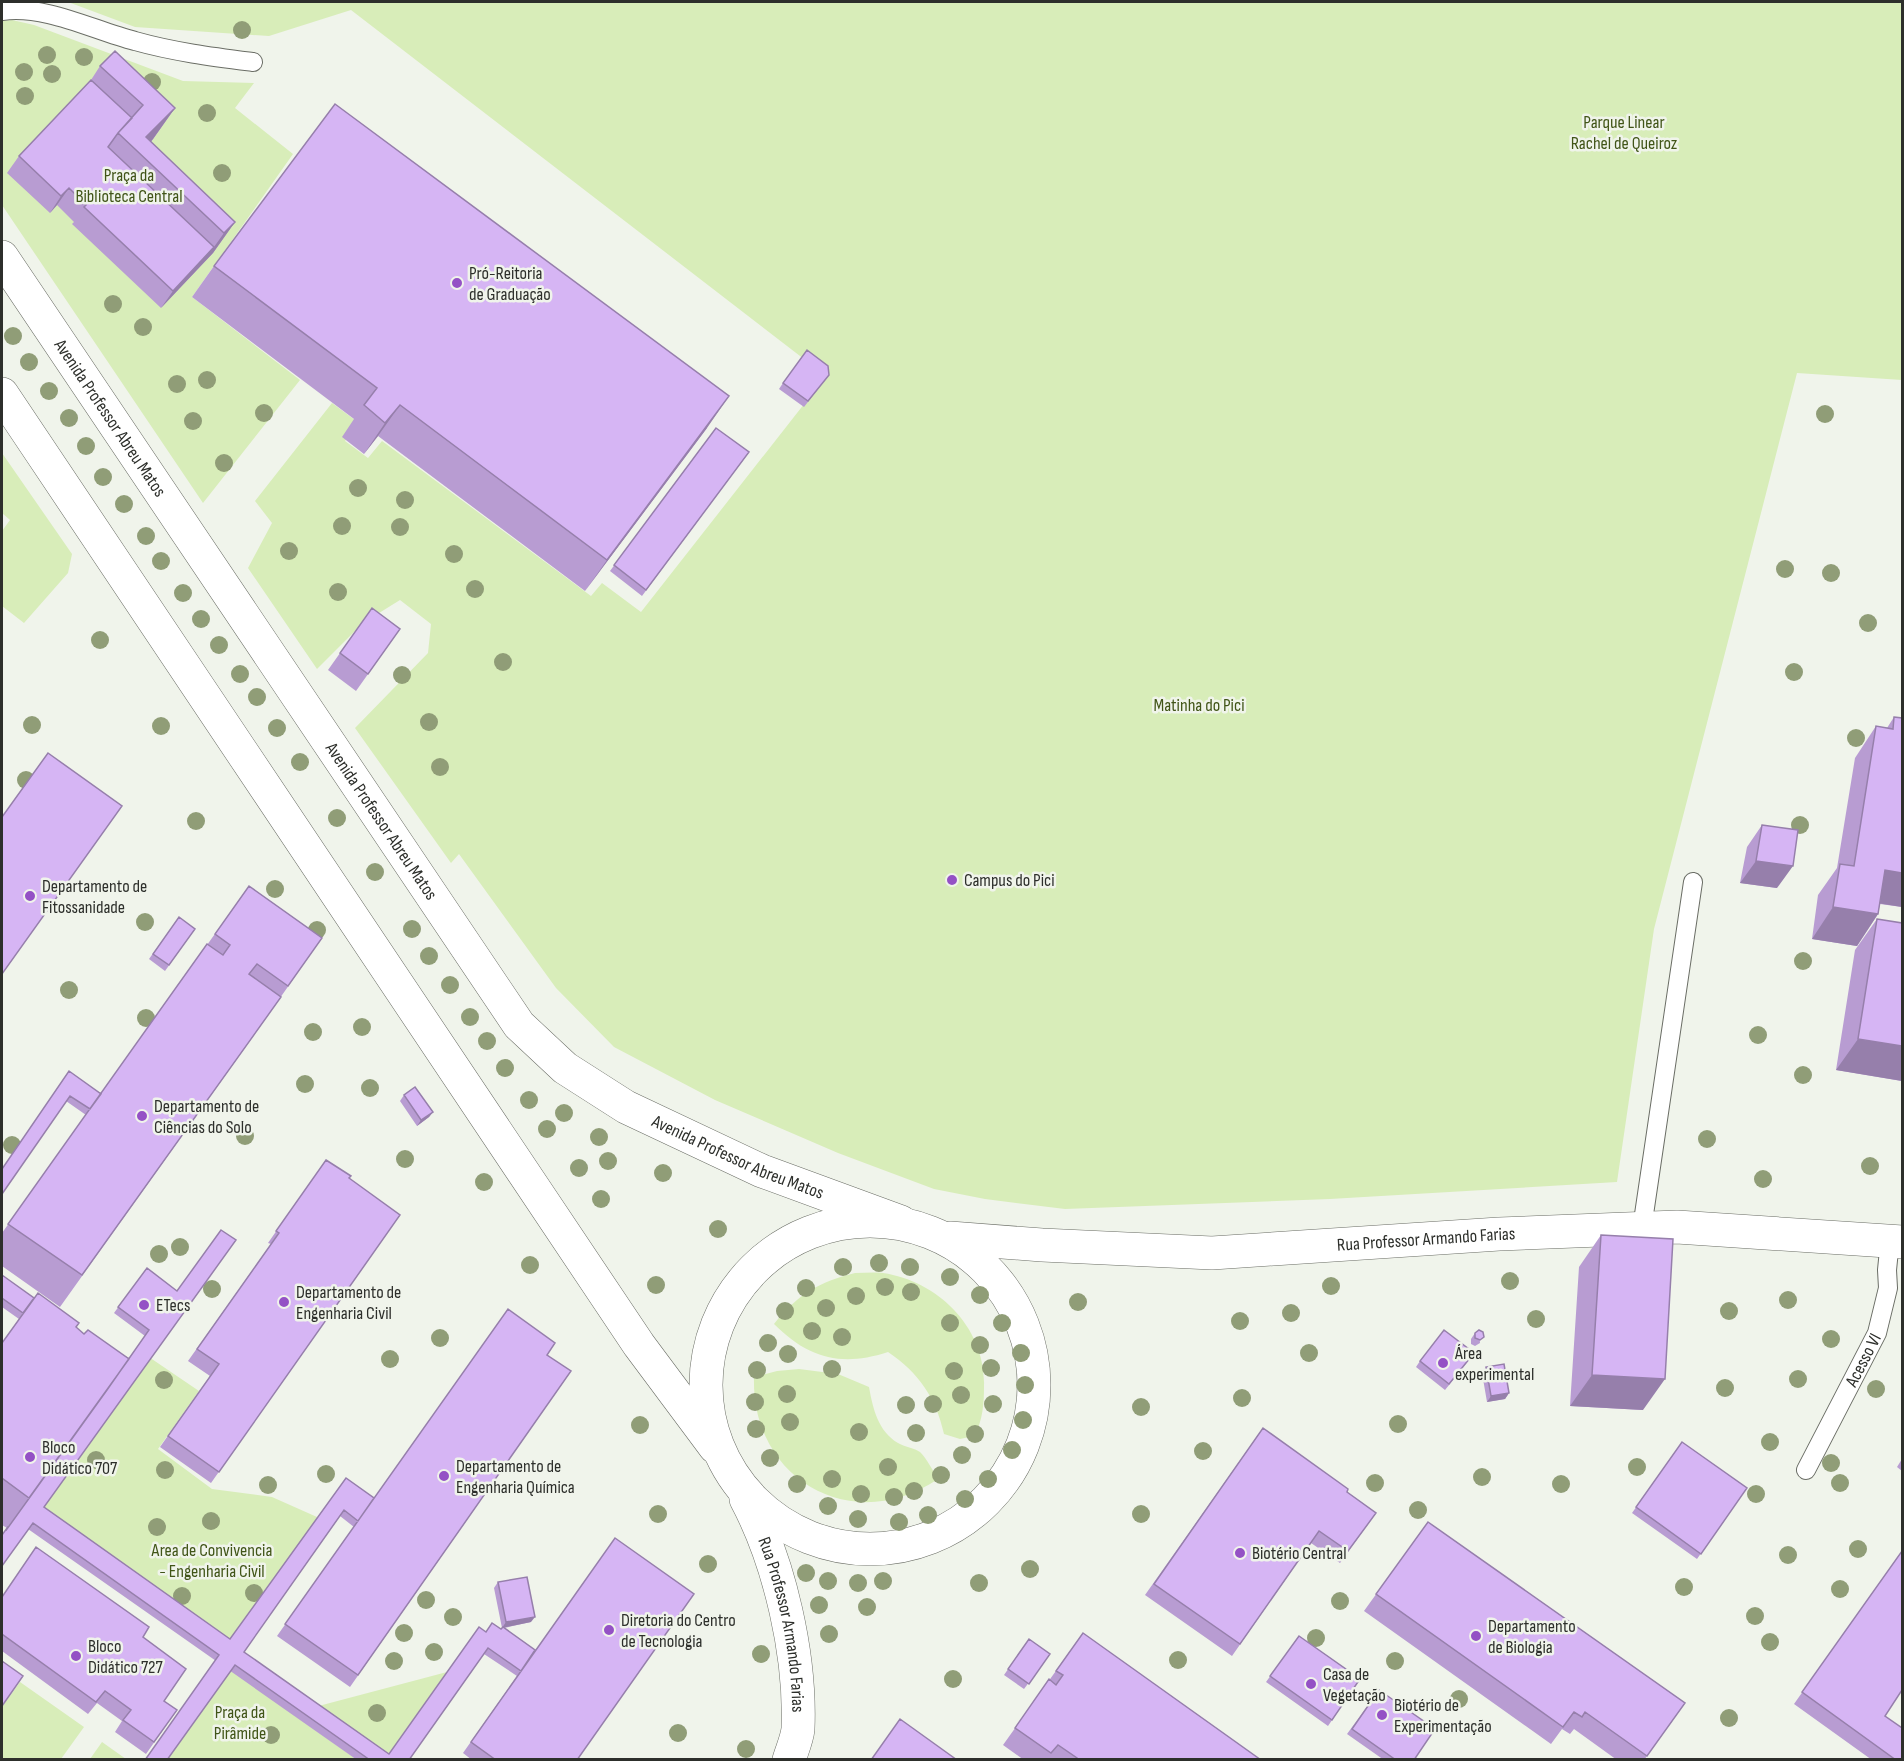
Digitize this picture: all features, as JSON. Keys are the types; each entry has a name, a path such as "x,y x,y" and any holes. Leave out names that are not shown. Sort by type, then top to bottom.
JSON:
{"street":[{"name":"Avenida Professor Abreu Matos","path":"2,257 519,1025 565,1068 626,1107 762,1171 901,1222"},
{"path":"2,394 639,1345 715,1447"},
{"path":"715,1447 706,1406 709,1350 730,1298 767,1256 816,1229 871,1219 901,1222 948,1238 973,1254 1010,1293 1031,1343 1036,1397 1022,1450 993,1496 951,1528 901,1547 847,1549 796,1533 744,1494"},
{"name":"Rua Professor Armando Farias","path":"948,1238 1212,1253 1498,1234 1677,1227 1896,1241"},
{"name":"Rua Professor Armando Farias","path":"715,1447 760,1525 770,1551 795,1654 798,1731 789,1760"}],"lane":[{"path":"2,10 25,9 135,41 197,55 253,62"},
{"path":"1642,1228 1693,882"},
{"name":"Acesso VI","path":"1806,1470 1877,1333 1895,1293 1887,1270 1896,1241"}],"green space":[{"name":"Matinha do Pici","path":"68,2 1902,2 1902,380 1797,373 1654,929 1617,1182 1330,1199 1065,1209 985,1199 934,1189 838,1153 715,1100 614,1047 556,988 459,854 451,863 355,728 428,653 431,624 400,600 363,623 317,669 248,568 272,523 255,501 332,403 359,423 345,441 368,458 382,441 591,596 602,583 641,612 826,376 351,10 269,36 135,27"},
{"name":"Praça da Biblioteca Central","path":"12,20 34,25 183,81 254,83 235,108 293,154 192,297 300,380 203,503 2,205 2,21"},
{"path":"2,453 72,554 68,573 24,623 2,606 2,531 10,520 2,513"},
{"path":"855,1273 883,1273 922,1286 940,1297 967,1327 977,1345 984,1386 981,1418 974,1436 960,1439 944,1434 941,1421 925,1387 909,1369 888,1352 856,1359 827,1357 800,1345 774,1324 792,1305 810,1291 820,1285"},
{"name":"Area de Convivencia - Engenharia Civil","path":"143,1353 199,1391 158,1449 212,1489 272,1497 326,1521 228,1658 27,1516"},
{"path":"799,1369 838,1374 869,1387 881,1426 898,1443 920,1452 938,1479 906,1495 873,1502 842,1499 813,1488 788,1470 770,1445 758,1413 754,1377 777,1371"},
{"name":"Praça da Pirâmide","path":"231,1670 356,1759 167,1760"},
{"path":"447,1672 385,1759 311,1708"},
{"path":"20,1682 84,1727 61,1759 2,1759 2,1707"},
{"path":"102,1742 126,1759 90,1759"}],"building":[{"path":"115,51 175,108 146,137 235,222 224,233 118,133 143,105 100,66"},
{"path":"91,80 132,118 108,147 214,247 173,291 84,207 86,205 69,188 61,196 19,156"},
{"path":"335,104 729,396 607,560 400,405 385,423 364,405 377,388 214,266"},
{"path":"807,350 828,366 829,375 808,401 783,383"},
{"path":"716,428 749,452 646,590 614,565"},
{"path":"372,608 400,629 368,674 340,653"},
{"path":"1894,717 1902,718 1902,873 1885,870 1878,914 1833,907 1840,864 1854,866 1876,726 1893,729"},
{"name":"Departamento de Fitossanidade","path":"48,753 122,806 2,974 2,817"},
{"path":"1762,825 1798,830 1793,866 1756,861"},
{"name":"Departamento de Ciências do Solo","path":"249,886 322,938 288,986 257,964 249,974 281,997 82,1275 8,1224 207,944 223,955 230,945 215,934"},
{"path":"179,917 195,929 169,965 153,954"},
{"path":"1877,919 1902,923 1902,1046 1858,1039"},
{"path":"69,1071 101,1094 90,1109 70,1096 2,1194 2,1169"},
{"path":"415,1087 433,1112 421,1120 404,1095"},
{"name":"Departamento de Engenharia Civil","path":"326,1160 351,1176 349,1178 400,1215 219,1472 168,1436 219,1364 197,1349 279,1233 276,1231"},
{"path":"221,1230 236,1240 44,1507 230,1639 346,1478 374,1498 358,1521 344,1510 244,1652 389,1754 479,1627 486,1632 492,1623 501,1629 503,1627 535,1650 521,1671 488,1648 409,1760 370,1760 235,1665 167,1760 145,1760 219,1655 33,1523 2,1566 2,1535 149,1330 118,1307 147,1268 177,1291"},
{"path":"1601,1235 1673,1239 1665,1379 1592,1375"},
{"path":"2,1275 34,1298 23,1313 2,1298"},
{"name":"Bloco Didático 707","path":"38,1293 79,1323 76,1327 84,1334 88,1330 129,1359 29,1498 2,1478 2,1343"},
{"name":"Departamento de Engenharia Química","path":"508,1309 555,1343 547,1355 571,1371 358,1675 285,1624"},
{"name":"Área experimental","path":"1444,1330 1474,1353 1449,1384 1420,1361"},
{"path":"1479,1330 1483,1332 1484,1337 1480,1340 1475,1338 1475,1333"},
{"path":"1504,1364 1509,1393 1491,1396 1486,1367"},
{"name":"Biotério Central","path":"1263,1428 1348,1489 1347,1492 1376,1513 1348,1551 1319,1531 1240,1644 1154,1584"},
{"path":"1682,1442 1747,1488 1701,1554 1636,1507"},
{"name":"Departamento de Biologia","path":"1428,1522 1685,1703 1647,1756 1585,1712 1582,1717 1574,1712 1563,1727 1376,1594"},
{"name":"Diretoria do Centro de Tecnologia","path":"615,1538 694,1594 577,1760 496,1760 471,1742"},
{"name":"Bloco Didático 727","path":"36,1547 149,1627 143,1637 186,1669 164,1701 177,1710 154,1742 123,1720 131,1710 105,1691 96,1702 2,1634 2,1597"},
{"path":"1902,1551 1902,1690 1885,1716 1902,1728 1902,1760 1896,1760 1802,1692"},
{"path":"527,1577 535,1617 506,1622 498,1582"},
{"path":"1083,1633 1261,1760 1076,1760 1077,1758 1058,1745 1051,1753 1015,1728 1049,1679 1056,1685 1063,1675 1056,1671"},
{"name":"Casa de Vegetação","path":"1299,1636 1360,1679 1332,1720 1270,1676"},
{"path":"1029,1639 1050,1654 1029,1684 1008,1669"},
{"path":"2,1661 23,1676 2,1706"},
{"name":"Biotério de Experimentação","path":"1379,1690 1435,1729 1414,1760 1396,1760 1352,1729"},
{"path":"900,1719 957,1760 871,1760"}],"place":[{"name":"Pró-Reitoria de Graduação","path":"457,283"},
{"name":"Campus do Pici","path":"952,880"},
{"name":"Departamento de Fitossanidade","path":"30,896"},
{"name":"Departamento de Ciências do Solo","path":"142,1116"},
{"name":"Departamento de Engenharia Civil","path":"284,1302"},
{"name":"ETecs","path":"144,1305"},
{"name":"Área experimental","path":"1443,1363"},
{"name":"Bloco Didático 707","path":"30,1457"},
{"name":"Departamento de Engenharia Química","path":"444,1476"},
{"name":"Biotério Central","path":"1240,1553"},
{"name":"Diretoria do Centro de Tecnologia","path":"609,1630"},
{"name":"Departamento de Biologia","path":"1476,1636"},
{"name":"Bloco Didático 727","path":"76,1656"},
{"name":"Casa de Vegetação","path":"1311,1684"},
{"name":"Biotério de Experimentação","path":"1382,1715"}],"park label":[{"name":"Parque Linear Rachel de Queiroz","path":"1624,132"}]}
